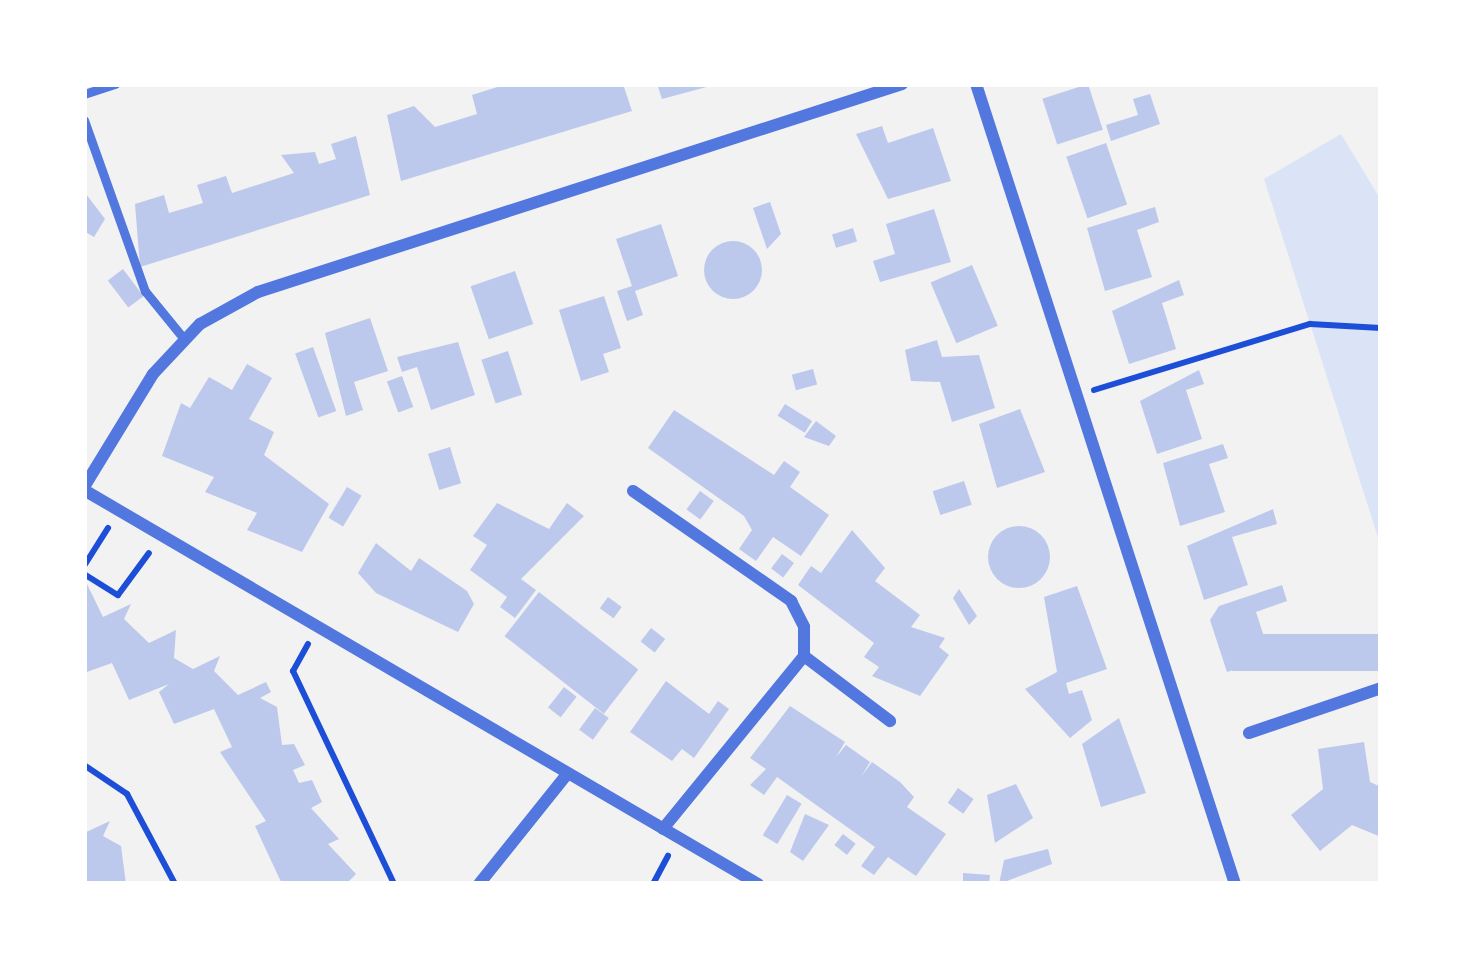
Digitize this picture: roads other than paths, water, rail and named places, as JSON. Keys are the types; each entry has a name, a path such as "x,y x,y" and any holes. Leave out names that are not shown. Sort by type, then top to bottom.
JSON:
{"street":[{"path":"758,884 84,488 185,340 258,292 902,84"},
{"path":"976,84 1073,396 1235,884"},
{"path":"632,491 791,601 804,656 890,721"},
{"path":"663,829 804,656"},
{"path":"1250,733 1381,688"},
{"path":"479,884 568,773"}],"lane":[{"path":"84,94 115,84"},
{"path":"84,120 146,291 185,340"}]}
